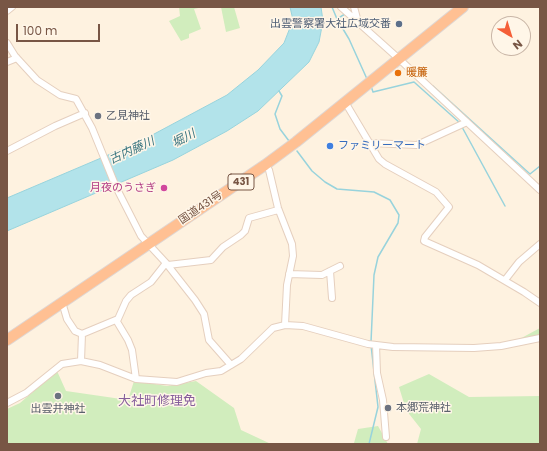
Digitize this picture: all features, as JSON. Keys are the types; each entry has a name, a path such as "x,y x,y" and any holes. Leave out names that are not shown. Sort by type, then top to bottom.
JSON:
{"highway":[{"name":"国道431号","path":"7,340 265,165 463,7"}],"street":[{"path":"7,11 12,7"},
{"path":"345,12 350,7"},
{"path":"345,12 356,10 358,22"},
{"path":"345,12 398,58 540,190"},
{"path":"7,43 17,58 37,80 60,95 76,99 86,116 101,155 141,236 167,264 204,314 209,340 231,365"},
{"path":"7,62 17,58"},
{"path":"345,102 379,159 385,164 436,192 449,207 425,237 424,241 478,265 540,303"},
{"path":"7,151 55,126 92,114"},
{"path":"370,143 417,145 467,122"},
{"path":"265,165 269,170 278,210 292,244 293,256 289,274 285,325"},
{"path":"82,334 116,320 122,313 126,302 131,295 151,282 167,264 211,260 223,247 244,231 249,218 278,210"},
{"path":"504,280 519,262 540,244"},
{"path":"289,274 322,275 340,266"},
{"path":"330,271 332,298"},
{"path":"62,302 67,319 75,330 82,334"},
{"path":"116,320 132,350 136,379"},
{"path":"7,404 28,395 62,364 81,361 100,365 136,379 177,382 206,373 221,371 241,359 273,328 285,325 303,326 373,345 393,347 474,348 500,346 540,338"},
{"path":"81,361 82,334"},
{"path":"373,345 376,373 383,400 386,437"}],"green space":[{"path":"179,7 203,7 194,9 201,29 189,34 189,38 181,41 169,21 180,16"},
{"path":"221,7 234,7 240,28 226,32"},
{"path":"540,328 540,336 514,342"},
{"path":"57,371 66,391 128,400 134,381 167,386 196,381 234,408 241,430 271,444 7,444 7,409 20,403"},
{"path":"429,374 469,397 540,396 540,444 417,444 421,429 406,410 399,387"},
{"path":"378,426 388,444 351,444 354,443 358,429"}],"water":[{"path":"290,7 321,7 323,21 319,42 309,62 258,111 227,131 173,160 7,231 7,198 141,141 227,95 258,70 284,43 293,20"}],"waterway":[{"path":"332,7 337,19 345,14"},
{"path":"337,19 349,39 367,79"},
{"path":"371,86 373,92 414,82 460,123"},
{"path":"433,86 530,174 540,166"},
{"path":"279,91 282,96 275,114 280,129 289,141"},
{"path":"462,127 505,206"},
{"path":"297,151 312,171 325,182 337,189 374,192 390,200 399,215 398,223 378,257 374,275 371,342"},
{"path":"369,444 378,407 371,345"}],"place":[{"name":"出雲警察署大社広域交番","path":"399,24"},
{"name":"暖簾","path":"398,73"},
{"name":"乙見神社","path":"98,116"},
{"name":"ファミリーマート","path":"330,146"},
{"name":"月夜のうさぎ","path":"164,188"},
{"name":"出雲井神社","path":"58,396"},
{"name":"本郷荒神社","path":"388,408"}],"district":[{"name":"大社町修理免","path":"157,402"}],"water label":[{"name":"堀川","path":"184,139"},
{"name":"古内藤川","path":"132,151"}]}
